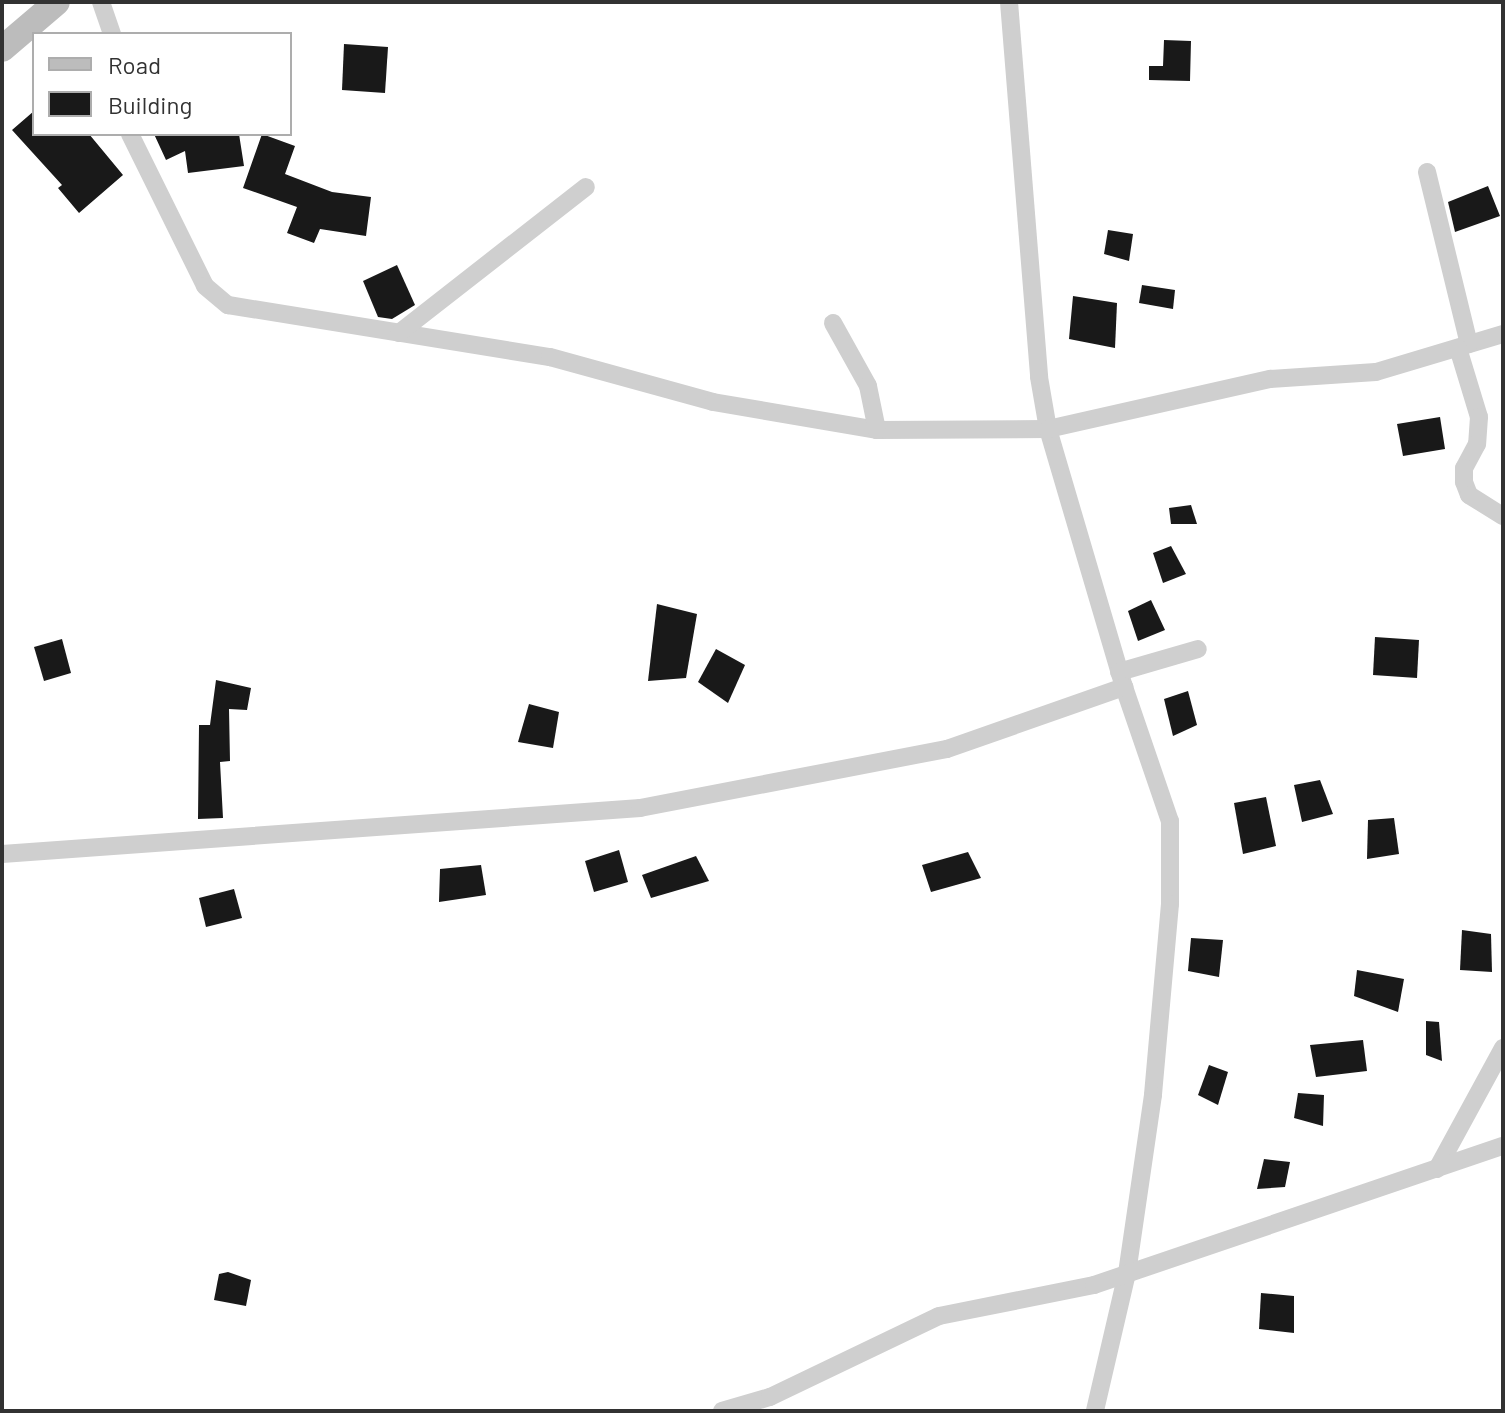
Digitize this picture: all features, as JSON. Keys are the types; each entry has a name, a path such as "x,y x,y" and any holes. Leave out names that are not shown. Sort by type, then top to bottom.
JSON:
{"main road":[{"path":"2,49 57,2"}],"street":[{"path":"101,2 111,32"},
{"path":"1009,2 1048,429 1122,680 1170,821 1170,904 1153,1095 1127,1273 1095,1411"},
{"path":"131,136 205,286 217,300 246,311 563,360 713,402 877,430 1048,429 1270,379 1376,372 1503,334"},
{"path":"1427,172 1479,417 1477,444 1464,468 1464,482 1469,495 1503,516"},
{"path":"399,333 586,187"},
{"path":"833,323 868,386 877,430"},
{"path":"2,854 640,808 947,749 1198,649"},
{"path":"1437,1169 1503,1048"},
{"path":"722,1411 770,1397 939,1316 1094,1285 1503,1146"}],"building":[{"path":"1164,40 1191,41 1190,81 1149,80 1149,66 1163,66"},
{"path":"344,44 388,47 385,93 342,90"},
{"path":"32,113 32,136 91,136 123,175 79,213 58,188 62,185 12,130"},
{"path":"155,136 239,136 244,166 188,173 185,151 166,160"},
{"path":"261,136 295,146 285,174 332,192 371,197 366,236 320,229 314,243 287,233 297,207 243,188"},
{"path":"1488,186 1500,216 1455,232 1448,202"},
{"path":"1108,230 1133,234 1129,261 1104,254"},
{"path":"397,265 415,305 392,319 378,317 363,281"},
{"path":"1142,285 1175,290 1173,309 1139,303"},
{"path":"1073,296 1117,303 1115,348 1069,339"},
{"path":"1440,417 1445,449 1403,456 1397,424"},
{"path":"1191,505 1197,524 1171,524 1169,508"},
{"path":"1171,546 1186,574 1163,583 1153,553"},
{"path":"1151,600 1165,630 1138,641 1128,611"},
{"path":"657,604 697,614 686,678 648,681"},
{"path":"1375,637 1419,640 1417,678 1373,675"},
{"path":"62,639 71,673 44,681 34,647"},
{"path":"716,649 745,665 728,703 698,682"},
{"path":"216,680 251,688 247,710 229,709 230,761 220,762 223,818 198,819 199,725 210,725"},
{"path":"1188,691 1197,725 1173,736 1164,699"},
{"path":"529,704 559,712 553,748 518,742"},
{"path":"1320,780 1333,814 1302,822 1294,785"},
{"path":"1266,797 1276,846 1243,854 1234,803"},
{"path":"1394,818 1399,854 1367,859 1368,820"},
{"path":"619,850 628,882 594,892 585,861"},
{"path":"968,852 981,878 931,892 922,865"},
{"path":"696,856 709,881 651,898 642,875"},
{"path":"481,865 486,895 439,902 440,869"},
{"path":"234,889 242,918 206,927 199,898"},
{"path":"1462,930 1491,934 1492,972 1460,970"},
{"path":"1191,938 1223,940 1219,977 1188,971"},
{"path":"1357,970 1404,979 1398,1012 1354,996"},
{"path":"1426,1021 1439,1022 1442,1061 1426,1055"},
{"path":"1363,1040 1367,1071 1316,1077 1310,1045"},
{"path":"1209,1065 1228,1072 1218,1105 1198,1095"},
{"path":"1298,1093 1324,1095 1323,1126 1294,1118"},
{"path":"1264,1159 1290,1162 1285,1187 1257,1189"},
{"path":"228,1272 251,1280 246,1306 214,1300 219,1274"},
{"path":"1261,1293 1294,1296 1294,1333 1259,1329"}]}
